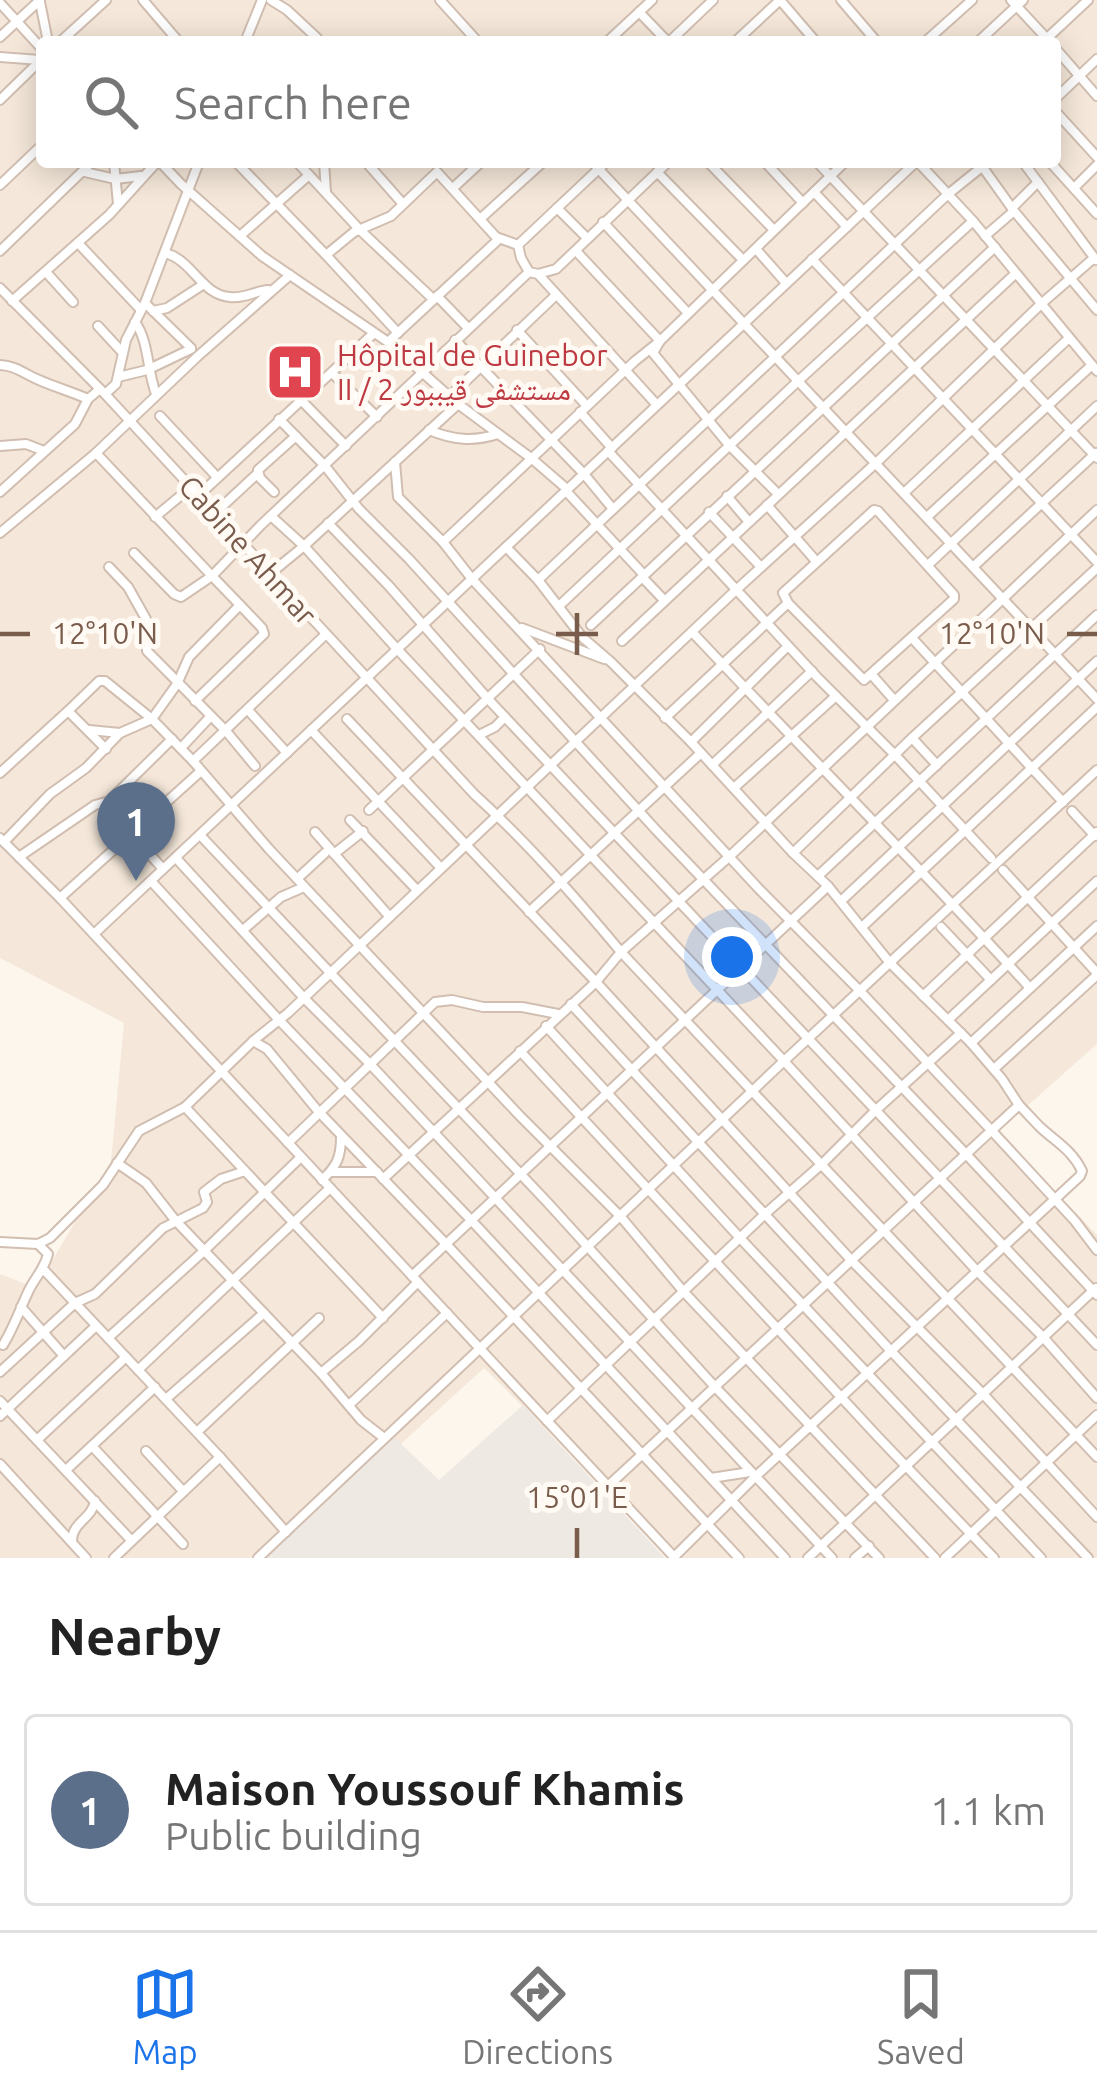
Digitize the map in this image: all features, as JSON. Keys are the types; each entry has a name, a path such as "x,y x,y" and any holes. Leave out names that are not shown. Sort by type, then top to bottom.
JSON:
{"street":[{"path":"0,37 40,0"},
{"path":"40,0 47,36"},
{"path":"67,36 106,0"},
{"path":"143,0 174,36"},
{"path":"248,36 266,0 287,10 315,36"},
{"path":"440,0 473,36"},
{"path":"613,36 652,0"},
{"path":"675,36 713,0"},
{"path":"741,36 780,0 811,36"},
{"path":"841,0 872,36"},
{"path":"932,36 972,0"},
{"path":"1055,36 1088,0"},
{"path":"984,36 1017,2 1044,36"},
{"path":"0,3 36,42"},
{"path":"639,12 663,36"},
{"path":"805,36 808,33"},
{"path":"1061,56 1097,95"},
{"path":"0,57 36,59"},
{"path":"1061,93 1097,59"},
{"path":"0,100 36,65"},
{"path":"1061,118 1097,161 1074,188"},
{"path":"0,185 36,152"},
{"path":"0,250 86,168"},
{"path":"92,168 115,179 143,176"},
{"path":"114,168 118,204"},
{"path":"12,301 152,168"},
{"path":"165,168 262,256 375,333 567,490 664,600"},
{"path":"0,492 75,424 88,399 114,387 197,168"},
{"path":"242,168 398,332"},
{"path":"303,168 360,230 468,328"},
{"path":"324,168 326,194"},
{"path":"371,168 403,204"},
{"path":"453,188 475,168"},
{"path":"480,219 536,168"},
{"path":"518,245 595,168"},
{"path":"602,168 1097,703 862,927"},
{"path":"134,553 181,597 212,576 468,328 534,273 556,269 661,168"},
{"path":"714,168 774,230"},
{"path":"771,168 803,202"},
{"path":"823,168 1096,456 974,566"},
{"path":"442,542 527,456 660,341 839,168"},
{"path":"94,934 910,168"},
{"path":"922,168 986,236 1094,368 927,517"},
{"path":"538,580 978,168"},
{"path":"986,168 1013,209 1097,310"},
{"path":"0,1242 38,1244 50,1238 103,1185 139,1131 185,1107 876,463 1040,304 1096,260 1028,168"},
{"path":"1055,168 1097,214"},
{"path":"986,236 1057,171"},
{"path":"326,255 350,235 385,220 434,172 499,239 518,245"},
{"path":"657,172 743,260"},
{"path":"240,236 309,175"},
{"path":"814,192 847,226"},
{"path":"557,208 587,238"},
{"path":"559,606 973,221"},
{"path":"604,222 687,312"},
{"path":"388,343 499,239"},
{"path":"78,243 194,352"},
{"path":"518,245 521,259 657,405"},
{"path":"592,625 995,247"},
{"path":"755,248 786,284"},
{"path":"576,251 660,341"},
{"path":"165,253 184,261 214,293 232,298 270,290"},
{"path":"793,853 1097,565 812,259"},
{"path":"46,272 73,302"},
{"path":"622,641 1015,274"},
{"path":"0,533 96,453 194,352 290,275"},
{"path":"153,311 167,308 204,284"},
{"name":"Cabine Ahmar","path":"0,288 130,421 621,952 1097,1456"},
{"path":"449,397 555,296"},
{"path":"135,322 156,395"},
{"path":"98,326 123,354"},
{"path":"518,330 638,484 991,858"},
{"path":"155,517 218,477 375,333"},
{"path":"904,493 1068,339"},
{"path":"455,340 614,509"},
{"path":"660,341 653,353 678,386 778,494"},
{"path":"118,377 194,352"},
{"path":"0,365 16,367 88,399"},
{"path":"332,373 377,417"},
{"path":"300,399 346,446"},
{"path":"271,573 458,404"},
{"path":"928,565 1097,406"},
{"path":"160,416 218,477"},
{"path":"279,419 638,810 1096,1291 808,1558"},
{"path":"429,430 457,440 500,434"},
{"path":"215,513 296,436"},
{"path":"0,446 26,444 44,452"},
{"path":"96,453 264,634 193,699 165,703"},
{"path":"395,460 398,497"},
{"path":"257,474 274,492"},
{"path":"377,477 992,1131 1097,1250"},
{"path":"727,496 749,521"},
{"path":"767,505 816,561"},
{"path":"331,1172 380,1176 407,1155 1097,510"},
{"path":"878,511 954,598 867,680 860,679 784,598 785,589 816,561 878,511"},
{"path":"709,512 761,567"},
{"path":"271,516 1097,1398"},
{"path":"328,523 1097,1346"},
{"path":"240,605 189,657 177,684 152,718 121,733 2,840 674,1558 731,1502 752,1474 842,1399 1082,1171 1068,1149 1019,1105 994,1069 890,962 818,876 691,742 582,637 506,547"},
{"path":"109,567 128,587 146,619 145,649 255,766"},
{"path":"434,587 461,590"},
{"path":"665,718 788,603"},
{"path":"818,876 1097,615"},
{"path":"514,624 611,662"},
{"path":"693,632 1030,988"},
{"path":"193,761 326,634"},
{"path":"912,638 1063,802"},
{"path":"691,742 788,646"},
{"path":"374,806 540,649"},
{"path":"841,901 1097,661"},
{"path":"712,765 812,671"},
{"path":"872,675 894,700"},
{"path":"0,773 99,681 152,718 935,1558"},
{"path":"735,788 836,696"},
{"path":"248,710 287,753"},
{"path":"68,711 106,749"},
{"path":"181,748 210,717"},
{"path":"478,735 506,717"},
{"path":"346,719 1097,1517"},
{"path":"87,730 121,733"},
{"path":"311,730 374,806 439,870"},
{"path":"19,857 94,805 106,802 172,739"},
{"path":"912,739 937,765"},
{"path":"529,912 700,753"},
{"path":"258,1558 1097,770"},
{"path":"61,898 201,771"},
{"path":"106,802 106,808 164,869"},
{"path":"923,996 1096,835 1072,812"},
{"path":"350,820 417,890"},
{"path":"298,878 363,831"},
{"path":"315,832 389,916"},
{"path":"200,835 879,1558"},
{"path":"176,858 832,1558"},
{"path":"994,1069 1097,974 1003,870"},
{"path":"151,881 785,1558"},
{"path":"948,1020 1097,881"},
{"path":"321,1372 383,1318 447,1245 827,886"},
{"path":"243,930 281,897 306,887"},
{"path":"971,1043 1097,926"},
{"path":"941,927 991,980"},
{"path":"288,1143 435,1002 522,1006 560,1014"},
{"path":"571,1004 1086,1557 1097,1546"},
{"path":"546,1026 1041,1558"},
{"path":"547,1421 961,1034"},
{"path":"254,1042 267,1048 341,1136 739,1558"},
{"path":"519,1050 994,1558"},
{"path":"608,1486 1019,1105"},
{"path":"185,1107 383,1318"},
{"path":"322,1180 341,1155 341,1136"},
{"path":"108,1338 301,1157"},
{"path":"117,1163 146,1183 362,1420 384,1438"},
{"path":"0,1372 75,1303 95,1294 163,1228 203,1208 207,1202 204,1192 221,1179 245,1171"},
{"path":"138,1370 330,1188"},
{"path":"2,1346 44,1270 48,1254 38,1244"},
{"path":"44,1270 286,1532"},
{"path":"21,1307 64,1356"},
{"path":"166,1400 264,1313"},
{"path":"350,1405 447,1313"},
{"path":"197,1432 319,1318"},
{"path":"96,1326 2,1408 131,1540"},
{"path":"37,1440 126,1357"},
{"path":"65,1470 155,1388"},
{"path":"945,1558 1097,1415"},
{"path":"92,1446 184,1544"},
{"path":"146,1451 184,1491"},
{"path":"114,1558 220,1457"},
{"path":"0,1464 86,1558"},
{"path":"710,1479 752,1474"},
{"path":"72,1543 74,1528 92,1511 95,1501"},
{"path":"855,1558 868,1546"}],"shaded area":[{"path":"0,0 1097,0 1097,1044 998,1132 1097,1235 1097,1558 677,1558 484,1368 271,1558 0,1558 0,1274 36,1288 111,1161 124,1023 0,958"},
{"path":"523,1405 665,1558 267,1555 394,1437 439,1480"}],"place":[{"name":"Hôpital de Guinebor II / مستشفى قيببور 2","path":"295,372"},
{"name":"Maison Youssouf Khamis","path":"136,881"}]}
